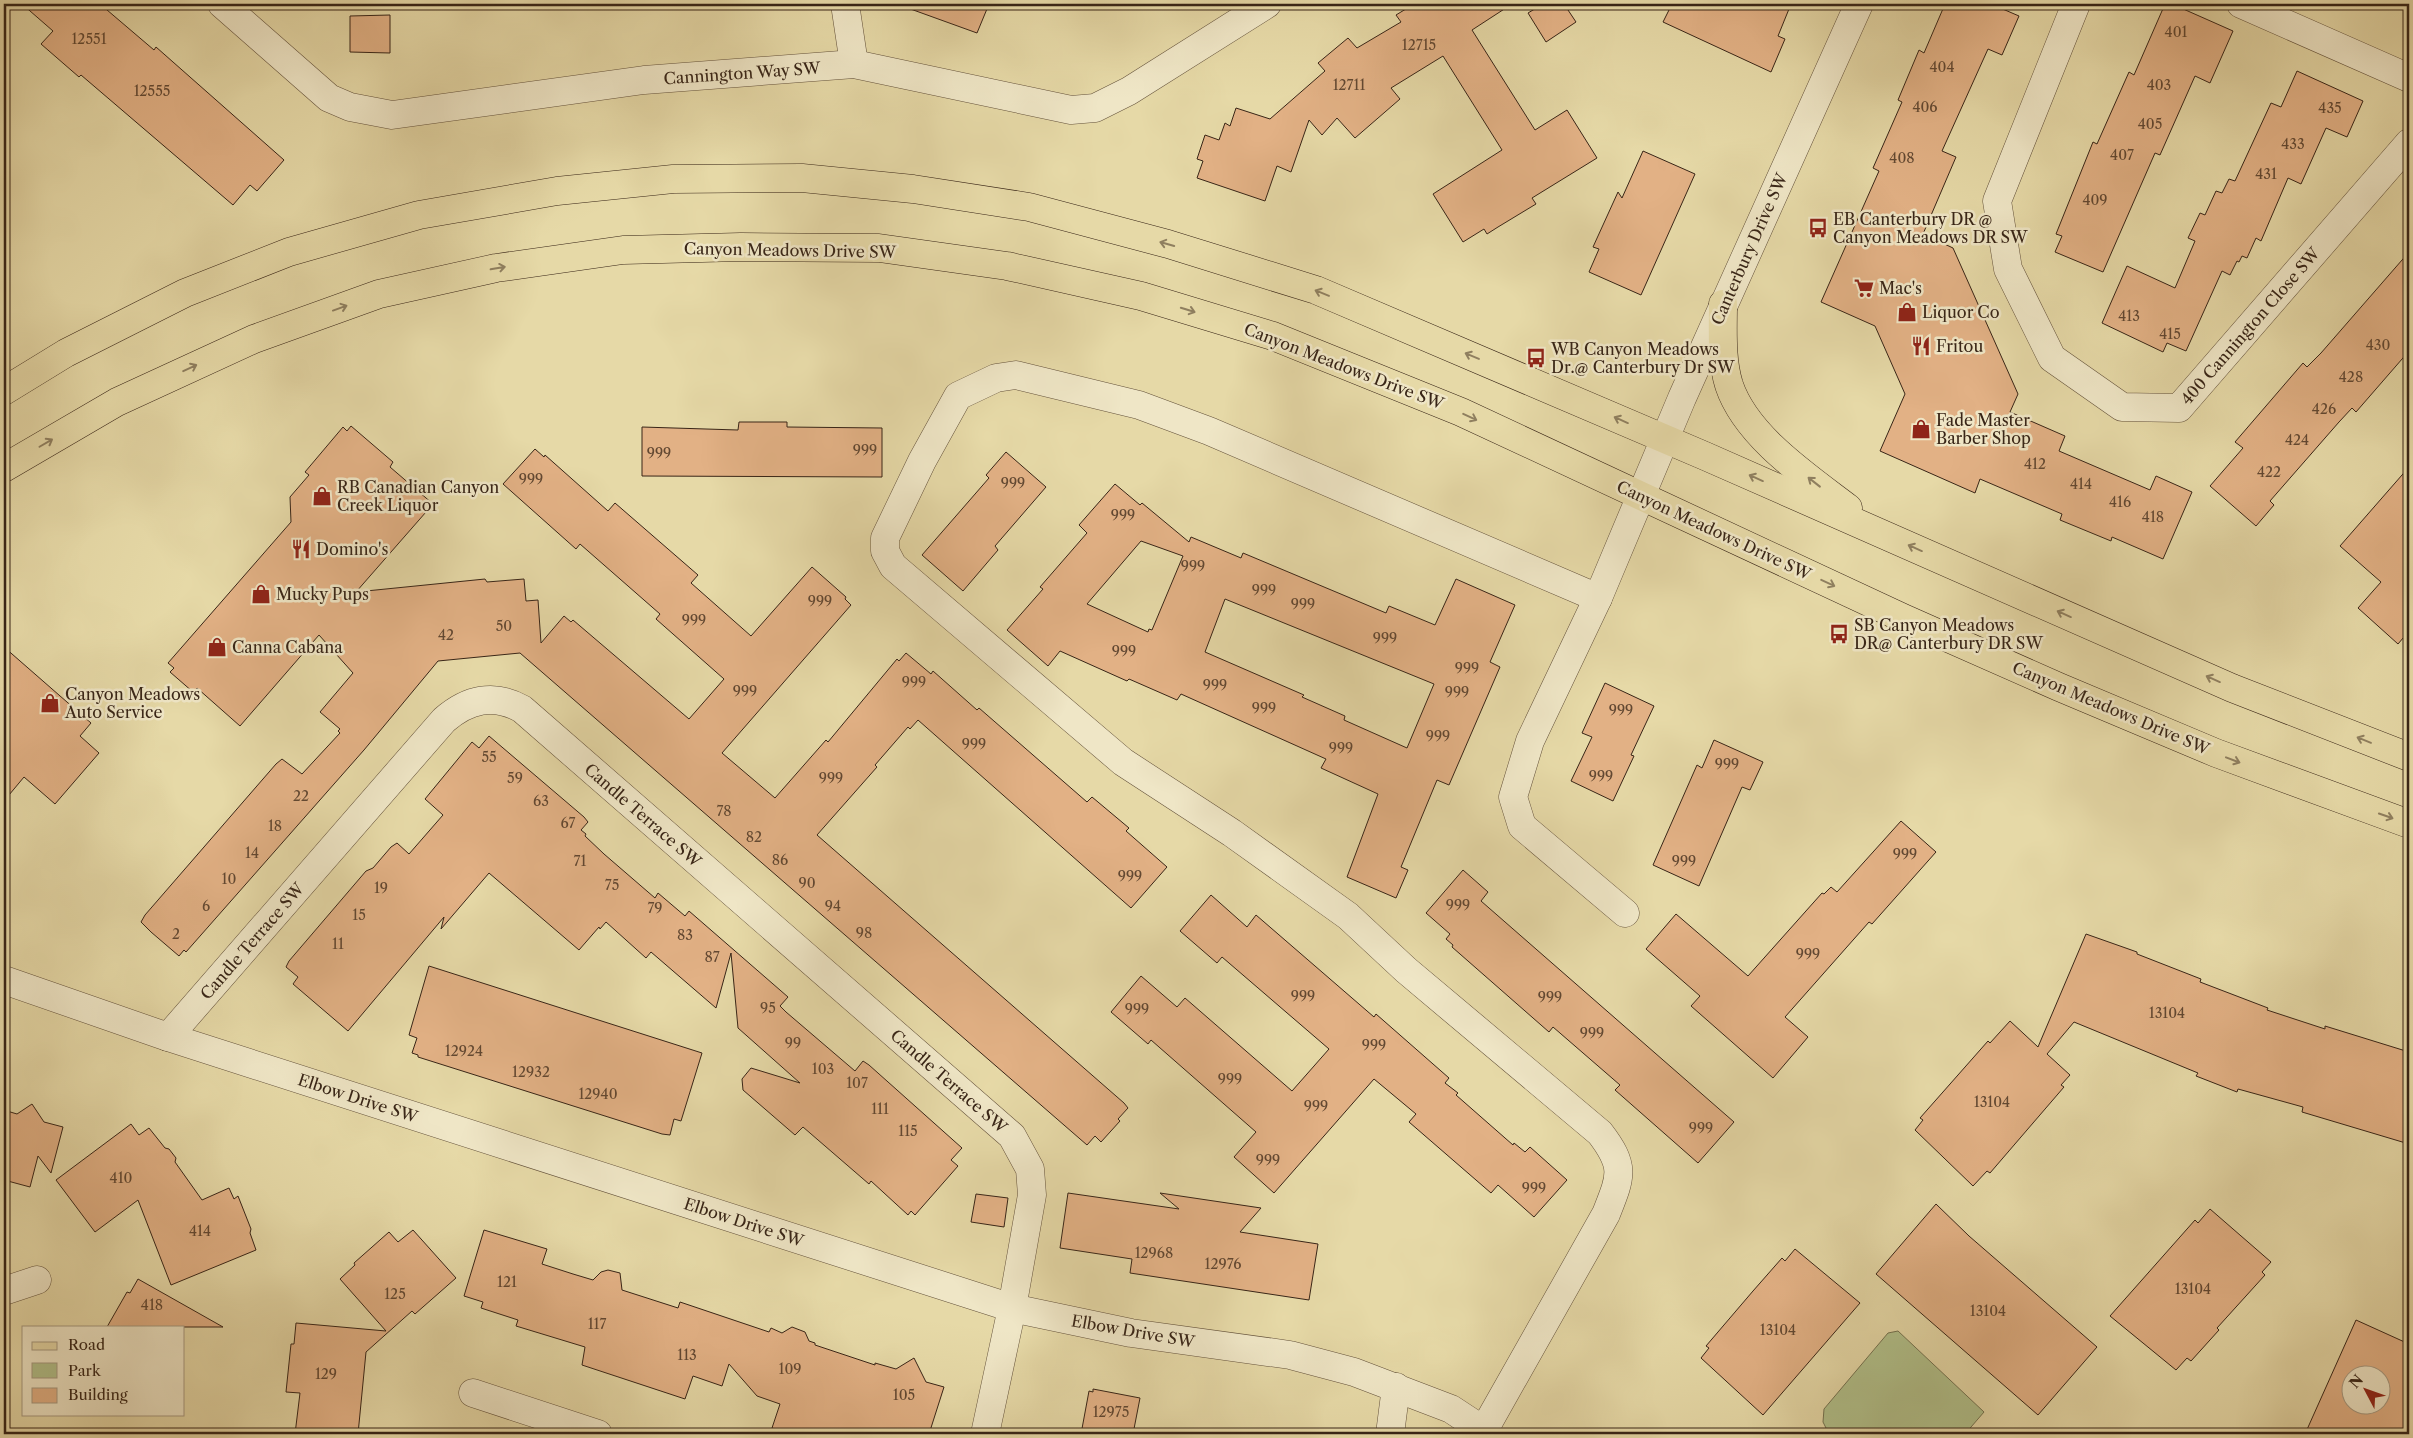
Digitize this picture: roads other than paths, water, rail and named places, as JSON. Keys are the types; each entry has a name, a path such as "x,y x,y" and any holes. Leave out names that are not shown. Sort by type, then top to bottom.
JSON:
{"main road":[{"path":"4,392 66,353 185,292 289,252 419,215 557,191 673,179 802,178 913,188 1029,207 1168,244 1316,290 1880,533 2232,688 2409,757"},
{"name":"Canyon Meadows Drive SW","path":"4,468 125,398 254,339 379,294 496,268 623,250 740,247 879,248 1007,266 1141,296 1272,336 1461,412 1903,618 2068,690 2216,753 2409,824"},
{"path":"1723,304 1723,349 1729,384 1739,408 1780,456 1880,533"}],"street":[{"name":"Cannington Way SW","path":"222,4 329,98 350,107 392,116 644,80 854,64 1071,110 1088,110 1129,91 1267,4"},
{"path":"845,4 854,64"},
{"name":"Canterbury Drive SW","path":"1625,913 1522,826 1513,797 1530,740 1598,598 1723,304 1859,4"},
{"name":"400 Cannington Close SW","path":"2076,4 1997,201 2008,269 2052,358 2122,407 2179,408 2409,143"},
{"path":"2241,4 2409,78"},
{"path":"1486,1432 1606,1214 1616,1190 1620,1170 1613,1150 1600,1134 1406,970 1348,916 1232,833 1116,756 893,566 885,551 885,538 922,461 958,396 996,378 1016,375 1139,405 1209,431 1598,598"},
{"name":"Candle Terrace SW","path":"168,1037 444,720 457,708 482,699 510,702 522,709 1012,1136 1030,1169 1032,1195 1012,1308 985,1434"},
{"name":"Elbow Drive SW","path":"4,980 168,1037 1012,1308 1132,1333 1290,1355 1354,1372 1451,1408 1486,1432"},
{"path":"4,1291 37,1280"},
{"path":"1390,1434 1396,1387"},
{"path":"473,1394 598,1434"}],"place":[{"name":"EB Canterbury DR @ Canyon Meadows DR SW","path":"1818,228"},
{"name":"Mac's","path":"1864,288"},
{"name":"Liquor Co","path":"1907,312"},
{"name":"Fritou","path":"1921,346"},
{"name":"WB Canyon Meadows Dr.@ Canterbury Dr SW","path":"1536,358"},
{"name":"Fade Master Barber Shop","path":"1921,429"},
{"name":"RB Canadian Canyon Creek Liquor","path":"322,496"},
{"name":"Domino's","path":"301,549"},
{"name":"Mucky Pups","path":"261,594"},
{"name":"SB Canyon Meadows DR@ Canterbury DR SW","path":"1839,634"},
{"name":"Canna Cabana","path":"217,647"},
{"name":"Canyon Meadows Auto Service","path":"50,703"}]}
